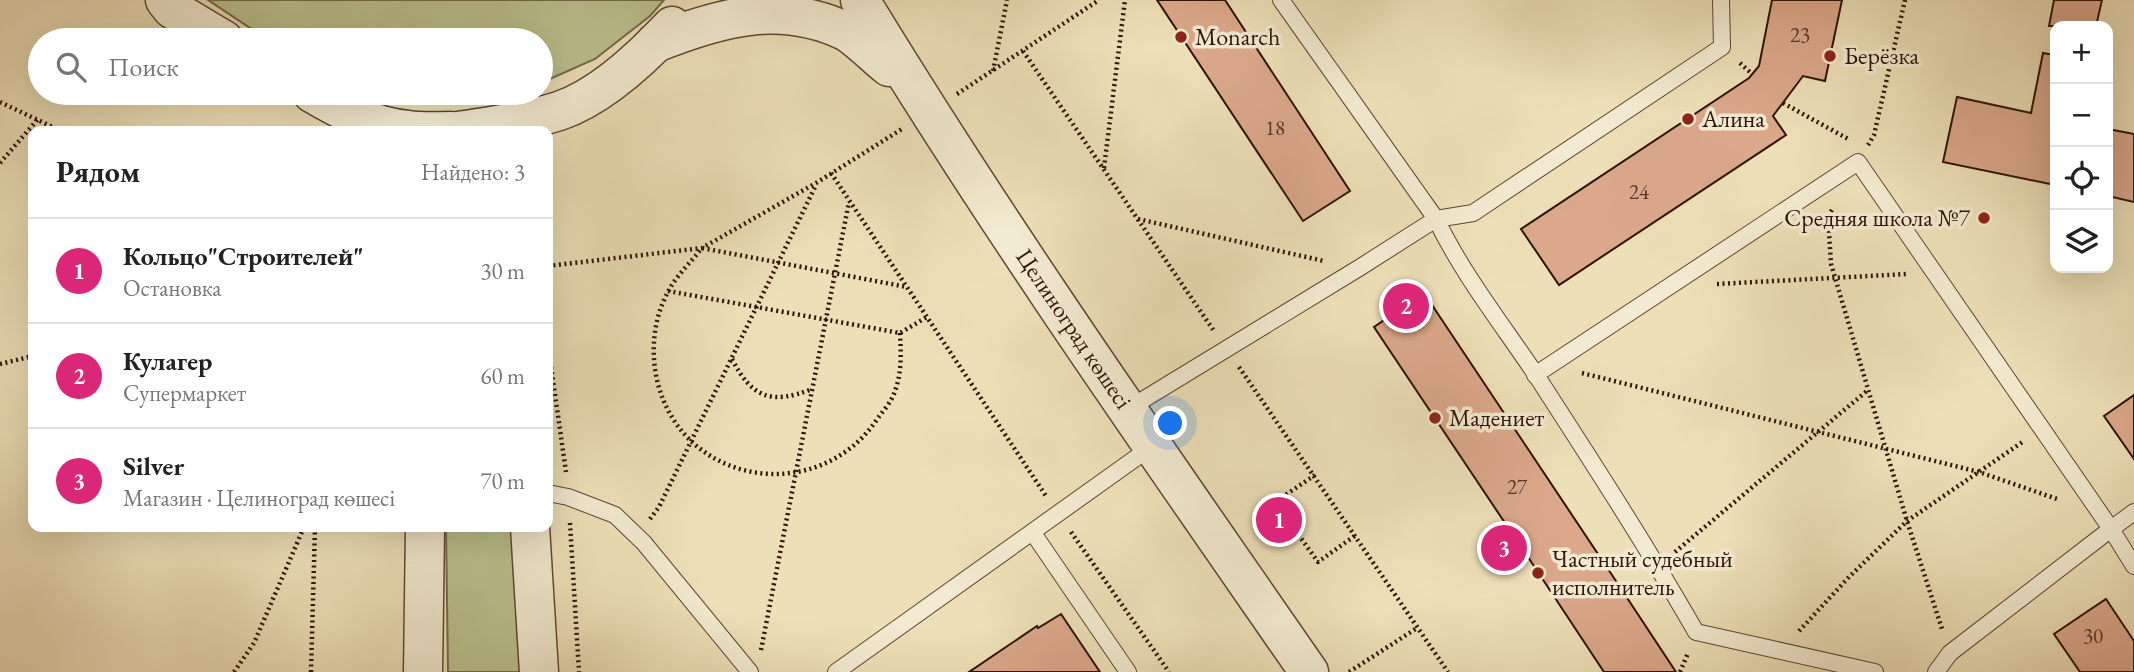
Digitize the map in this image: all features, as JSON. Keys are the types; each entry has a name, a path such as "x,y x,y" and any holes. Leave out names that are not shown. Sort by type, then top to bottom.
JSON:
{"street":[{"path":"491,126 552,121 618,76 655,43 694,0"},
{"path":"860,0 921,100"},
{"path":"160,2 204,28"},
{"path":"655,43 713,20 747,11 778,8 813,15 847,32 921,100"},
{"name":"Целиноград көшесі","path":"921,100 1128,409 1309,672"},
{"path":"332,105 366,125"},
{"path":"423,672 425,532"},
{"path":"530,532 538,672"}],"lane":[{"path":"1281,0 1436,219 1451,250 1658,566 1696,632 1875,672"},
{"path":"1128,409 1436,219 1473,213 1722,47 1721,0"},
{"path":"1535,375 1862,156 1934,273 2134,566"},
{"path":"836,672 1154,445"},
{"path":"553,494 615,515 638,536 755,665"},
{"path":"1936,672 1950,653 2134,512"},
{"path":"1033,533 1128,672"}],"path":[{"path":"993,72 1007,0"},
{"path":"900,333 901,365 895,394 868,434 841,457 817,468 795,473 755,473 731,467 705,453 672,419 659,390 653,367 653,344 658,314 668,291 702,248 817,183 921,100 993,72 1099,0"},
{"path":"1104,169 1125,0"},
{"path":"1905,0 1874,135 1828,216 1831,264 1907,521 1950,653"},
{"path":"0,102 51,126"},
{"path":"1783,103 1862,156"},
{"path":"32,126 38,119"},
{"path":"0,163 28,131"},
{"path":"831,173 1059,515 1169,672"},
{"path":"638,536 659,507 817,183"},
{"path":"755,665 850,201"},
{"path":"1137,219 1359,268"},
{"path":"553,265 702,248 907,287"},
{"path":"1671,286 1934,273"},
{"path":"668,291 900,333 927,317"},
{"path":"0,364 28,357"},
{"path":"731,358 753,390 771,397 792,397 812,389"},
{"path":"1550,365 1979,472 2100,514"},
{"path":"1658,566 1868,390"},
{"path":"1781,652 1849,577 1907,521 2042,429"},
{"path":"1315,475 1275,502 1318,562 1356,535"},
{"path":"234,672 254,643 302,532"},
{"path":"311,672 315,532"},
{"path":"1349,672 1417,628"}],"green space":[{"path":"208,0 664,0 650,16 595,59 553,78 553,28 250,28"},
{"path":"446,532 512,532 520,617 522,672 448,672"}],"building":[{"path":"1157,0 1225,0 1350,191 1303,221"},
{"path":"1772,0 1842,0 1825,81 1803,76 1773,116 1786,135 1559,285 1521,229 1749,78 1759,66"},
{"path":"2054,0 2102,0 2097,21 2050,21 2049,26"},
{"path":"2043,53 2050,54 2050,184 1943,162 1957,97 2031,113"},
{"path":"2113,130 2134,134 2134,202 2113,197"},
{"path":"1424,293 1676,672 1604,672 1526,554 1500,570 1482,542 1507,526 1374,327"},
{"path":"2134,395 2134,459 2104,416"},
{"path":"2106,599 2134,641 2134,672 2080,672 2054,634"},
{"path":"1061,614 1100,672 969,672 1037,626 1038,628"}],"place":[{"name":"Monarch","path":"1181,37"},
{"name":"Берёзка","path":"1830,56"},
{"name":"Алина","path":"1688,119"},
{"name":"Средняя школа №7","path":"1984,218"},
{"name":"Кулагер","path":"1406,306"},
{"name":"Мадениет","path":"1435,418"},
{"name":"Кольцо\"Строителей\"","path":"1279,520"},
{"name":"Silver","path":"1504,548"},
{"name":"Частный судебный исполнитель","path":"1538,573"}]}
